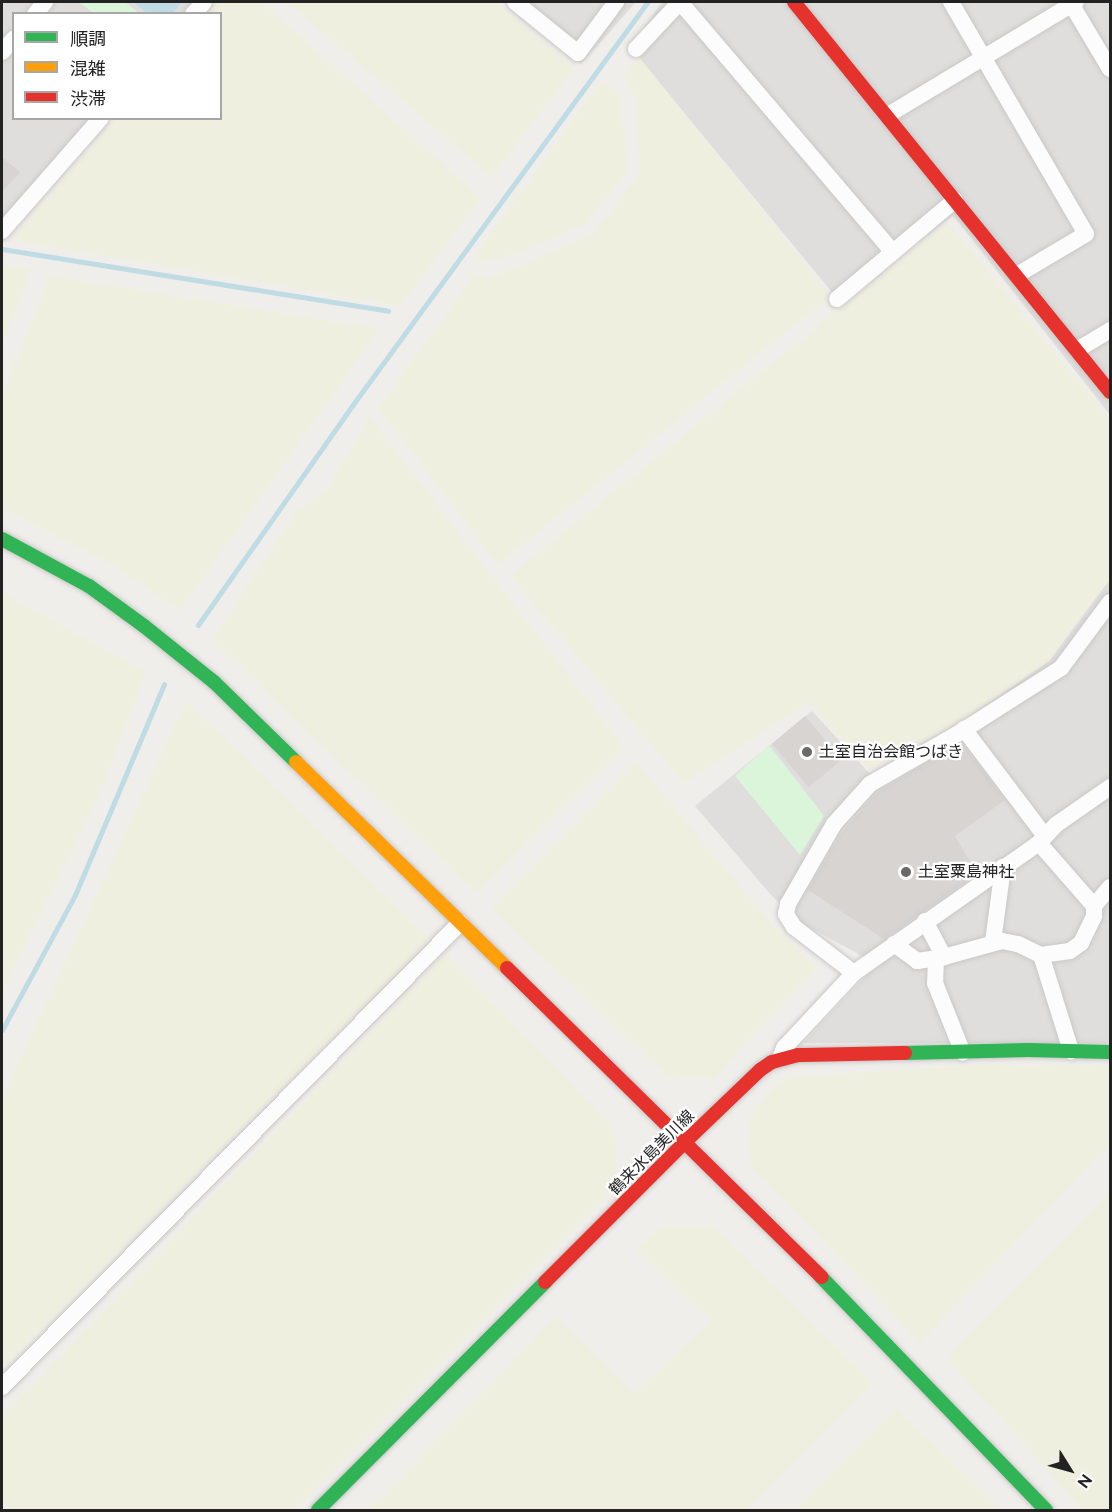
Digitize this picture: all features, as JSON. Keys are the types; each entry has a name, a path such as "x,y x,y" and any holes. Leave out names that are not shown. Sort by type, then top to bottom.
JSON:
{"street":[{"path":"515,2 578,52 616,2"},
{"path":"636,49 680,2 893,252"},
{"path":"794,2 1110,392"},
{"path":"951,2 1086,234 1017,275"},
{"path":"888,116 1073,2 1110,69"},
{"path":"2,52 12,40"},
{"path":"2,231 99,120"},
{"path":"837,299 955,200"},
{"path":"1077,350 1110,330"},
{"path":"2,539 89,586 214,682 685,1142 910,1367 1046,1510"},
{"path":"854,973 794,927 786,914 788,904 834,824 870,784 1061,668 1110,602"},
{"path":"894,944 917,961 940,958 1002,940 1018,944 1041,955 1070,951 1081,943 1094,916 1094,906 1042,839 964,729"},
{"path":"780,1059 784,1048 854,973 1042,839 1057,824 1110,787"},
{"path":"993,942 1003,867"},
{"path":"1094,906 1110,887"},
{"path":"925,921 940,958 934,983 963,1053"},
{"path":"2,1387 460,923"},
{"path":"1041,955 1071,1051"},
{"name":"鶴来水島美川線","path":"318,1510 685,1142 760,1070 780,1059 798,1055 1110,1052"}],"shaded area":[{"path":"2,2 206,2 196,12 12,12 12,120 106,120 2,243"},
{"path":"507,2 636,2 581,64"},
{"path":"662,2 1110,2 1110,415 953,215 840,302 630,47"},
{"path":"1110,579 1110,1043 803,1043 877,964 801,923 772,896 695,806 812,711 870,774 959,723 1049,661"}],"green space":[{"path":"79,2 125,2 138,12 92,12"},
{"path":"215,2 262,2 481,198 401,306 11,240 114,120 222,120 222,12 206,12"},
{"path":"287,2 498,2 574,69 492,177"},
{"path":"639,57 831,296 498,565 378,408 475,274 489,279 592,235 640,173 636,99 623,76"},
{"path":"601,81 621,96 627,172 585,224 527,250 483,263 475,255"},
{"path":"947,222 1110,419 1110,579 1049,661 959,723 869,770 809,702 684,784 510,576"},
{"path":"2,266 32,270 2,345"},
{"path":"50,276 380,329 180,611 109,563 2,508 2,394"},
{"path":"370,417 625,748 476,893 212,640 296,512 326,490"},
{"path":"2,592 146,672 101,793 2,992"},
{"path":"186,701 430,939 2,1368 2,1098"},
{"path":"769,745 824,816 800,855 735,776"},
{"path":"636,762 773,925 817,969 714,1077 669,1079 491,907"},
{"path":"446,953 615,1130 617,1187 294,1510 11,1510 2,1501 2,1417"},
{"path":"981,1065 1110,1066 1110,1143 920,1343 751,1165 748,1120 778,1085 792,1077"},
{"path":"1110,1192 1110,1510 1083,1510 946,1358"},
{"path":"712,1226 874,1383 746,1510 368,1510 556,1317 635,1393 710,1321 636,1249 660,1227"},
{"path":"897,1409 1003,1510 796,1510"}],"water":[{"path":"133,2 182,2 174,12 146,12"}],"building":[{"path":"2,157 20,172 2,192"},
{"name":"土室自治会館つばき","path":"805,716 842,760 809,787 772,744"},
{"path":"962,743 1005,800 955,836 977,874 884,939 808,890 841,834 877,792"}],"waterway":[{"path":"198,625 354,403 648,2"},
{"path":"2,249 388,311"},
{"path":"2,1030 75,895 164,684"}],"traffic: fast":[{"path":"2,539 89,586 144,626 214,682 296,762"},
{"path":"905,1053 1028,1050 1110,1052"},
{"path":"821,1277 1046,1510"},
{"path":"318,1510 545,1282"}],"traffic: slow":[{"path":"296,762 507,968"}],"traffic: jam":[{"path":"794,2 1110,392"},
{"path":"507,968 821,1277"},
{"path":"545,1282 685,1142 760,1070 772,1062 798,1055 905,1053"}],"place":[{"name":"土室自治会館つばき","path":"807,752"},
{"name":"土室粟島神社","path":"906,872"}]}
